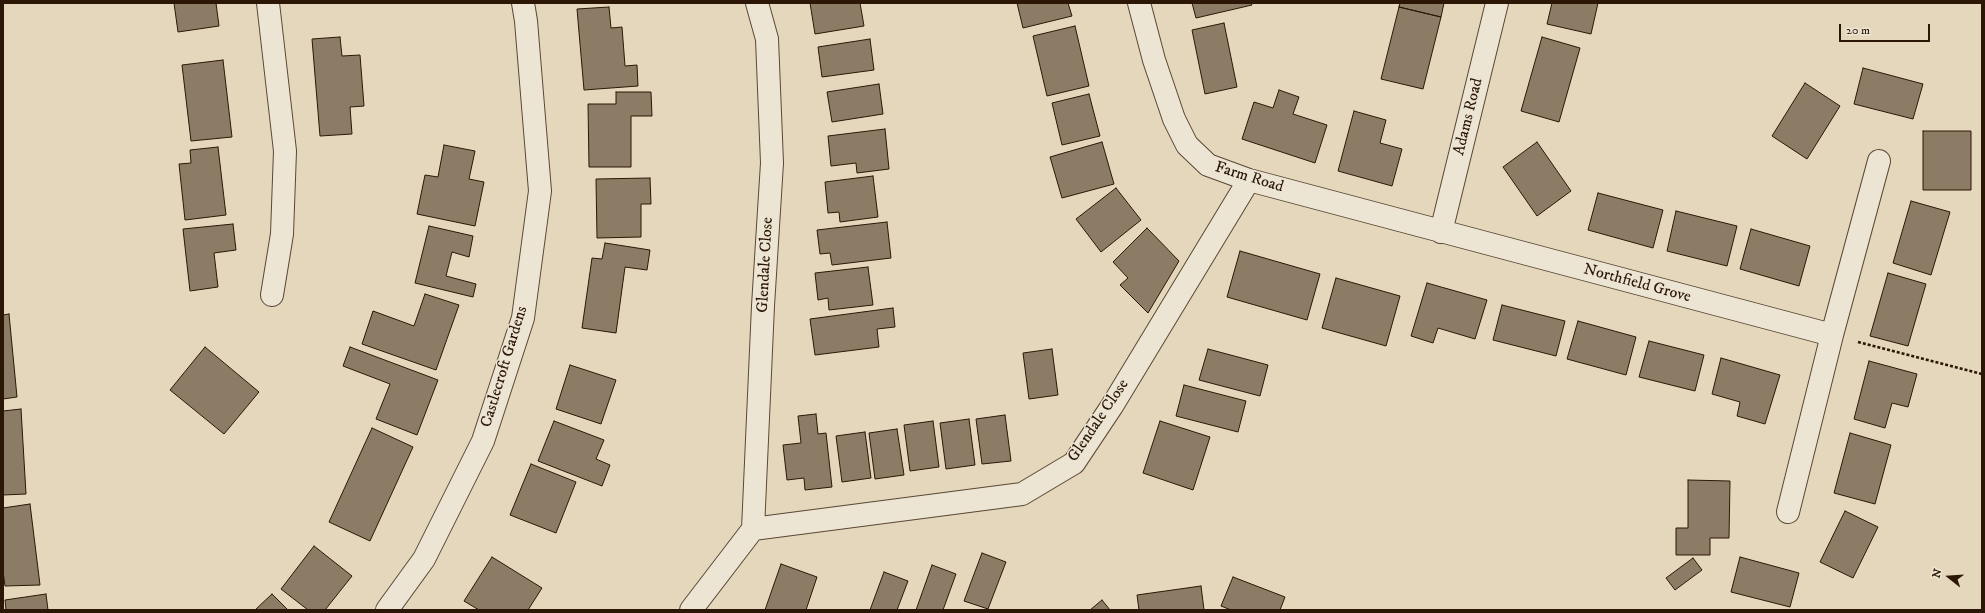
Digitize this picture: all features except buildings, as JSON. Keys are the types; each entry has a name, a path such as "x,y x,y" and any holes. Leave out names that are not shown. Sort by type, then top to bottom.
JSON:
{"street":[{"path":"268,3 285,152 282,234 272,295"},
{"name":"Castlecroft Gardens","path":"387,610 424,559 483,441 523,318 540,191 526,21 523,3"},
{"name":"Glendale Close","path":"757,3 767,39 772,163 763,306 753,528 1022,494 1074,463 1116,400 1249,180"},
{"name":"Farm Road","path":"1139,3 1154,60 1174,119 1187,146 1208,165 1249,180 1441,232"},
{"name":"Adams Road","path":"1441,232 1497,3"},
{"path":"1788,512 1832,335 1879,160"},
{"name":"Northfield Grove","path":"1441,232 1832,335"},
{"path":"691,610 753,528"}],"path":[{"path":"1832,335 1982,374"}]}
